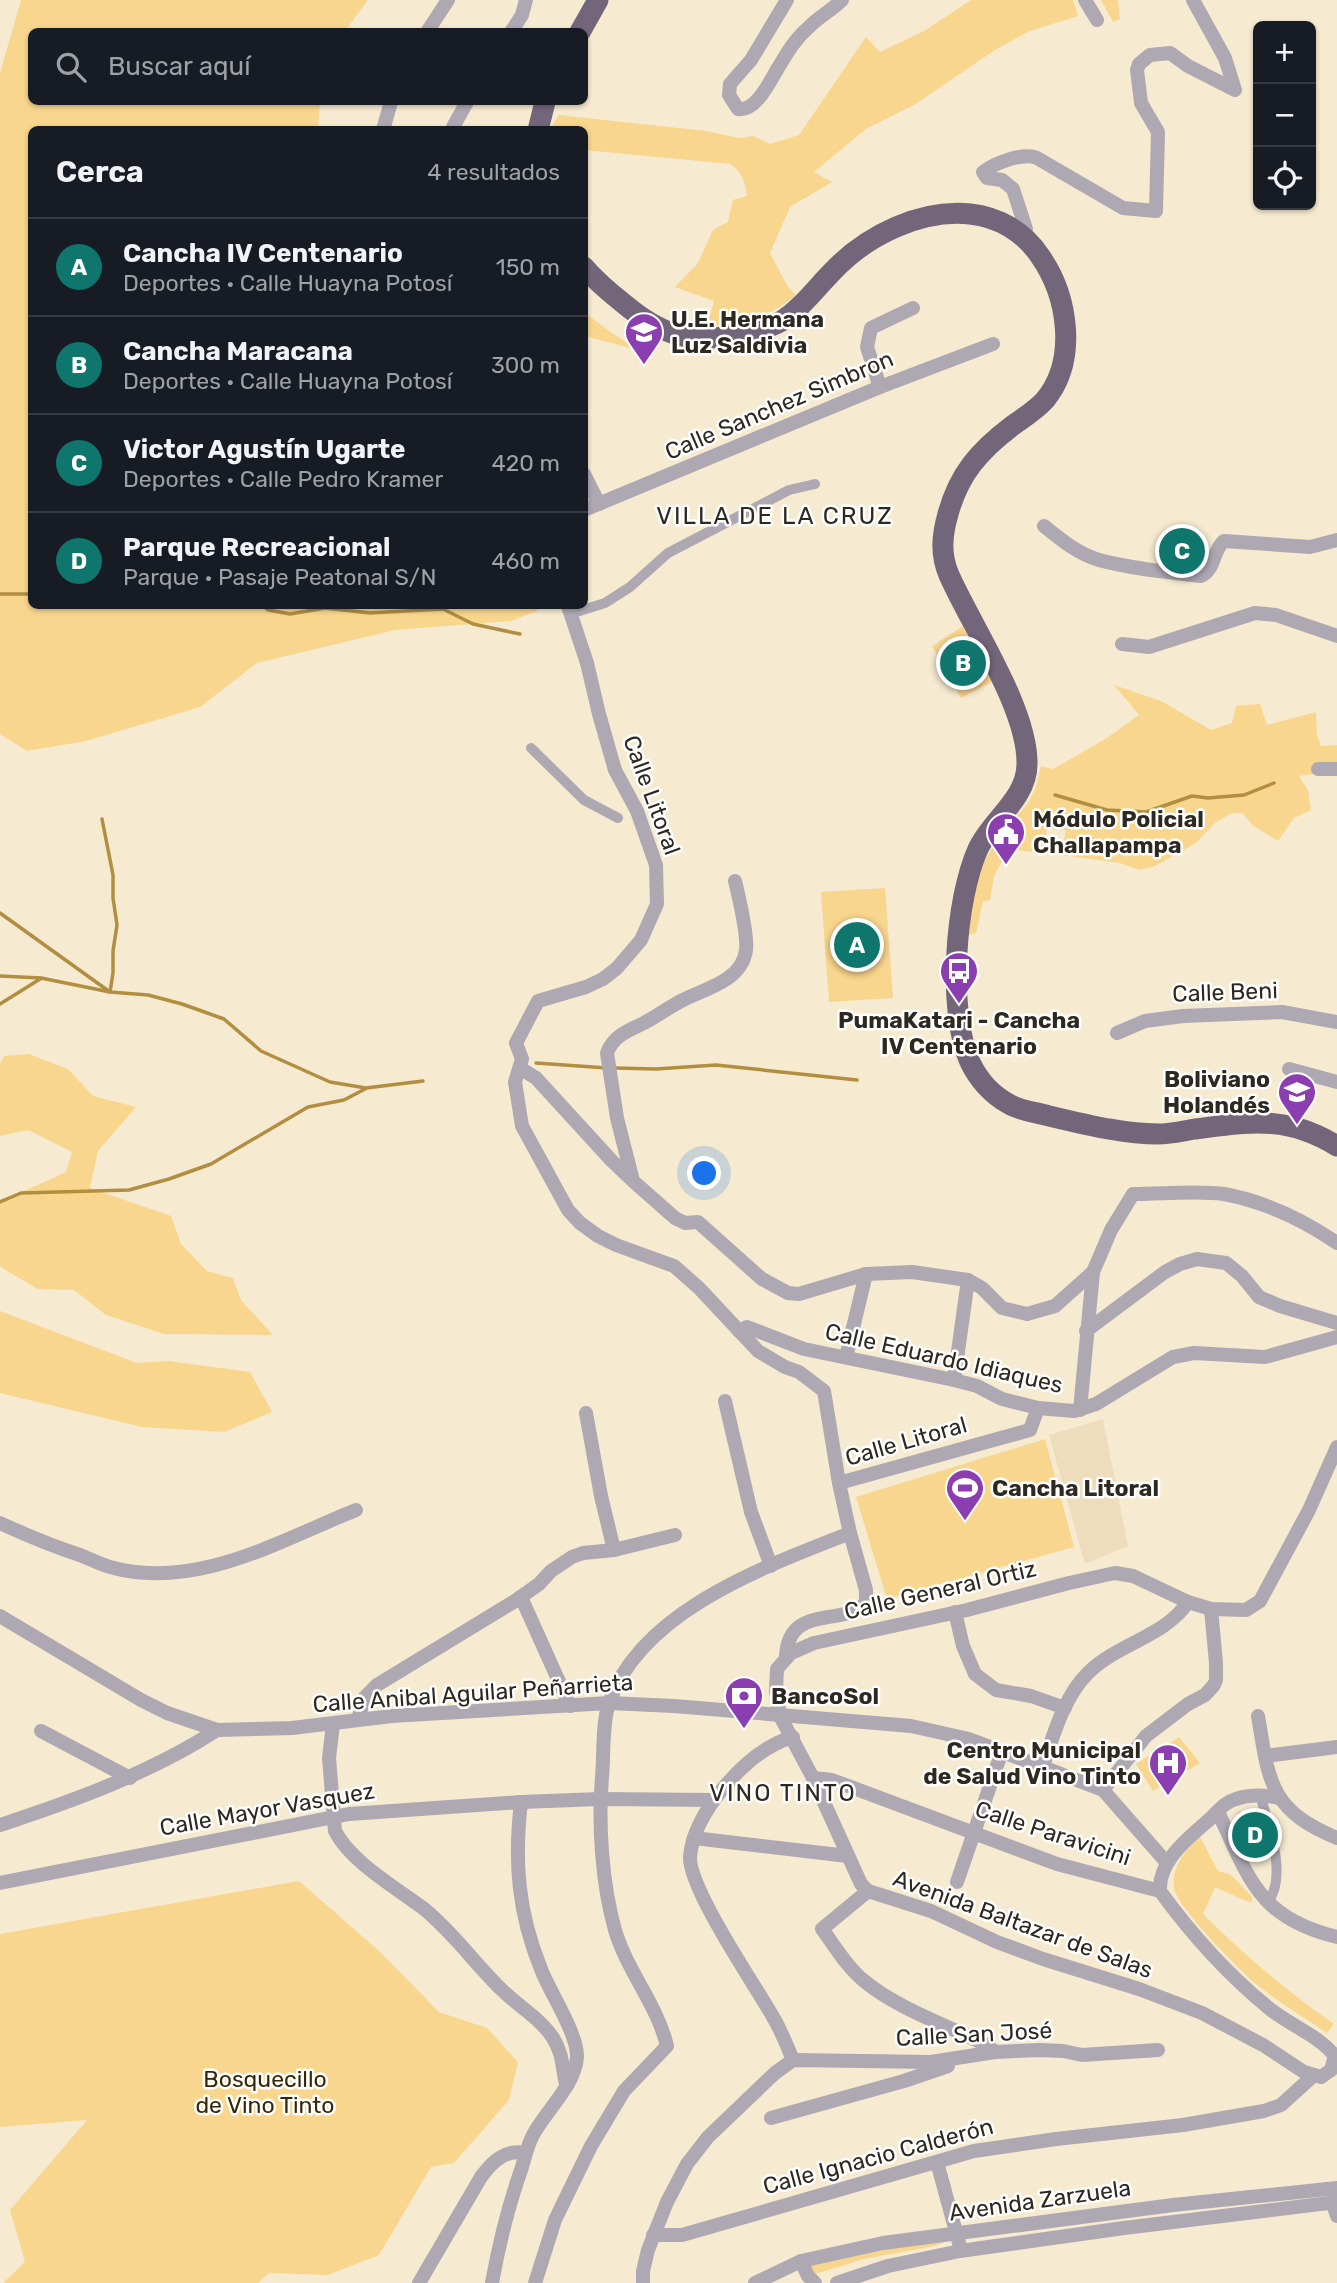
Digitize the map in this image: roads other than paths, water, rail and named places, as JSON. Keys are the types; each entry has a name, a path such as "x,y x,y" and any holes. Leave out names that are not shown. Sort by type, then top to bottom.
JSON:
{"highway":[{"path":"582,28 598,0"},
{"path":"539,126 544,105"},
{"path":"588,271 618,300 653,327 675,335 710,338 751,332 779,322 812,295 848,257 883,234 926,216 984,216 1008,225 1032,246 1048,269 1062,306 1066,330 1062,361 1055,385 1044,400 989,446 966,470 954,494 942,538 945,566 1017,716 1027,765 1023,787 979,848 962,903 958,928 957,978 964,1045 974,1069 989,1089 1011,1106 1092,1125 1160,1134 1251,1121 1270,1121 1318,1134 1337,1146"}],"street":[{"path":"430,28 447,0"},
{"path":"514,28 522,15 526,0"},
{"path":"787,0 751,60 730,84 730,100 738,109 750,107 794,43 842,0"},
{"path":"1086,0 1097,20"},
{"path":"1022,236 1026,229 1013,189 1002,180 987,178 983,172 996,164 1025,155 1037,158 1123,208 1156,211 1158,132 1141,103 1137,70 1139,64 1150,55 1170,54 1235,90 1225,58 1193,0"},
{"path":"384,126 390,105"},
{"path":"454,126 465,105"},
{"path":"880,387 867,347 871,328 913,308"},
{"name":"Calle Sanchez Simbron","path":"588,508 880,387 993,344"},
{"path":"588,482 599,504"},
{"path":"588,606 605,603 630,587 659,561 680,547 789,490 815,484"},
{"path":"1044,526 1067,544 1097,560 1201,576 1209,570 1217,547 1225,540 1310,547 1337,540"},
{"name":"Calle Litoral","path":"569,610 587,663 598,714 615,769 637,811 656,865 657,904 641,940 617,968 586,987 538,1001 516,1043 522,1059 515,1082 522,1126 568,1210 598,1236 674,1266 706,1295 758,1351 799,1372 824,1391 839,1483 1030,1430 1038,1408"},
{"path":"1122,644 1149,647 1255,613 1276,615 1337,636"},
{"path":"531,748 584,800 618,818"},
{"path":"1318,769 1337,768"},
{"path":"633,1181 617,1118 607,1053 609,1047 624,1033 684,999 716,986 733,974 746,950 735,881"},
{"name":"Calle Beni","path":"1118,1033 1145,1021 1183,1016 1282,1012 1337,1022"},
{"path":"520,1068 532,1075 602,1151 675,1218 685,1223 698,1222 762,1279 788,1293 799,1294 866,1274 912,1272 968,1280 982,1288 1002,1308 1027,1314 1055,1306 1093,1272"},
{"path":"1289,1069 1337,1082"},
{"path":"1080,1410 1093,1272 1111,1230 1133,1194 1223,1194 1277,1208 1307,1223 1337,1243"},
{"path":"1086,1331 1165,1272 1197,1259 1226,1263 1242,1276 1259,1297 1337,1323"},
{"path":"846,1357 866,1274"},
{"path":"954,1380 968,1280"},
{"name":"Calle Eduardo Idiaques","path":"739,1331 747,1327 804,1349 954,1380 977,1386 1002,1399 1038,1408 1065,1411 1080,1410 1096,1404 1173,1357 1194,1353 1265,1357 1337,1336"},
{"path":"725,1401 751,1512 771,1566"},
{"path":"586,1413 614,1550"},
{"name":"Calle General Ortiz","path":"786,1657 814,1643 1115,1573 1133,1576 1188,1602 1211,1609 1246,1610 1260,1601 1309,1510 1337,1447"},
{"path":"643,2283 643,2271 653,2235 678,2179 695,2151 775,2073 793,2060 775,2019 726,1940 695,1878 690,1856 694,1838 713,1800 741,1768 760,1753 793,1737 780,1716 775,1679 777,1669 786,1657 786,1644 797,1629 807,1622 858,1610 866,1602 866,1590 839,1483"},
{"path":"0,1523 49,1545 110,1567 134,1571 183,1572 224,1563 356,1510"},
{"path":"535,2283 555,2220 591,2146 624,2091 667,2046 663,2028 627,1962 615,1931 606,1894 600,1799 609,1703 629,1666 646,1643 692,1606 771,1566 850,1533"},
{"path":"358,1719 365,1696 377,1685 521,1597 572,1557 675,1535"},
{"path":"521,1597 570,1706"},
{"path":"1044,1766 1065,1708 1074,1689 1087,1673 1105,1658 1177,1616 1188,1602"},
{"path":"1103,1790 1146,1736 1188,1704 1205,1695 1214,1685 1216,1664 1211,1609"},
{"path":"955,1612 963,1646 975,1674 996,1690 1031,1696 1065,1708"},
{"name":"Calle Anibal Aguilar Peñarrieta","path":"0,1616 141,1700 167,1713 217,1730 292,1728 358,1719 609,1703 911,1726 969,1739 1103,1790 1167,1863"},
{"path":"1258,1716 1269,1777 1279,1798 1313,1827 1337,1838"},
{"path":"333,1724 329,1758 335,1831 353,1857 432,1915 500,1988 544,2028 563,2057 566,2084"},
{"path":"0,1825 130,1778 185,1751 217,1730"},
{"path":"41,1731 130,1778"},
{"name":"Avenida Baltazar de Salas","path":"793,1737 861,1884 868,1891 931,1911 1032,1955 1202,2013 1263,2045 1304,2072 1314,2075"},
{"path":"1265,1756 1337,1747"},
{"path":"957,1882 1002,1751"},
{"name":"Calle Paravicini","path":"813,1778 832,1780 1058,1864 1160,1891"},
{"path":"1279,1798 1260,1795 1237,1798 1226,1803 1194,1831 1167,1863 1161,1876 1160,1891 1184,1924 1229,1973 1273,2012 1326,2045 1335,2056 1333,2065 1331,2070 1321,2077 1314,2075"},
{"path":"1260,1795 1276,1862 1275,1892 1268,1902"},
{"name":"Calle Mayor Vasquez","path":"0,1883 349,1814 521,1802 600,1799 713,1800"},
{"path":"492,2283 503,2230 525,2153 533,2135 574,2070 577,2055 575,2043 541,1969 523,1916 517,1871 521,1802"},
{"path":"1218,1812 1245,1873 1268,1902 1291,1920 1312,1931 1337,1937"},
{"path":"694,1838 848,1856"},
{"path":"868,1891 822,1929 852,1969 864,1981 900,2003 987,2045 995,2052"},
{"name":"Calle San José","path":"793,2060 900,2062 953,2059 995,2052 1063,2051 1082,2056 1158,2050"},
{"path":"771,2118 904,2081 946,2067 953,2059"},
{"name":"Calle Ignacio Calderón","path":"653,2235 682,2235 851,2184 974,2151 1264,2112 1281,2105 1314,2075"},
{"path":"419,2283 492,2162 509,2153 525,2153"},
{"path":"937,2162 960,2251"},
{"name":"Avenida Zarzuela","path":"755,2283 801,2261 883,2243 1173,2205 1336,2202"},
{"name":"Avenida Zarzuela","path":"836,2283 888,2266 960,2251 1336,2202"},
{"path":"801,2261 808,2276 815,2283"}],"waterway":[{"path":"0,594 28,594"},
{"path":"267,609 290,614 319,609"},
{"path":"334,609 370,613 443,609"},
{"path":"443,609 473,624 520,634"},
{"path":"1055,795 1107,810 1146,812 1192,796 1208,798 1244,795 1274,783"},
{"path":"0,913 110,992 117,925 113,875 102,819"},
{"path":"0,976 41,978 110,992 148,995 182,1004 224,1019 261,1051 330,1082 366,1088 423,1081"},
{"path":"0,1004 40,979"},
{"path":"536,1063 607,1068"},
{"path":"615,1068 656,1069 716,1065 857,1080"},
{"path":"0,1202 21,1193 129,1190 169,1179 211,1164 308,1107 344,1100 365,1089"}],"place":[{"name":"U.E. Hermana Luz Saldivia","path":"644,366"},
{"name":"Victor Agustín Ugarte","path":"1182,551"},
{"name":"Cancha Maracana","path":"963,663"},
{"name":"Módulo Policial Challapampa","path":"1006,866"},
{"name":"Cancha IV Centenario","path":"857,945"},
{"name":"PumaKatari - Cancha IV Centenario","path":"959,1005"},
{"name":"Boliviano Holandés","path":"1297,1126"},
{"name":"Cancha Litoral","path":"965,1522"},
{"name":"BancoSol","path":"744,1730"},
{"name":"Centro Municipal de Salud Vino Tinto","path":"1168,1797"},
{"name":"Parque Recreacional","path":"1255,1835"}],"district":[{"name":"VILLA DE LA CRUZ","path":"775,516"},
{"name":"VINO TINTO","path":"783,1793"}],"park label":[{"name":"Bosquecillo de Vino Tinto","path":"265,2092"}]}
